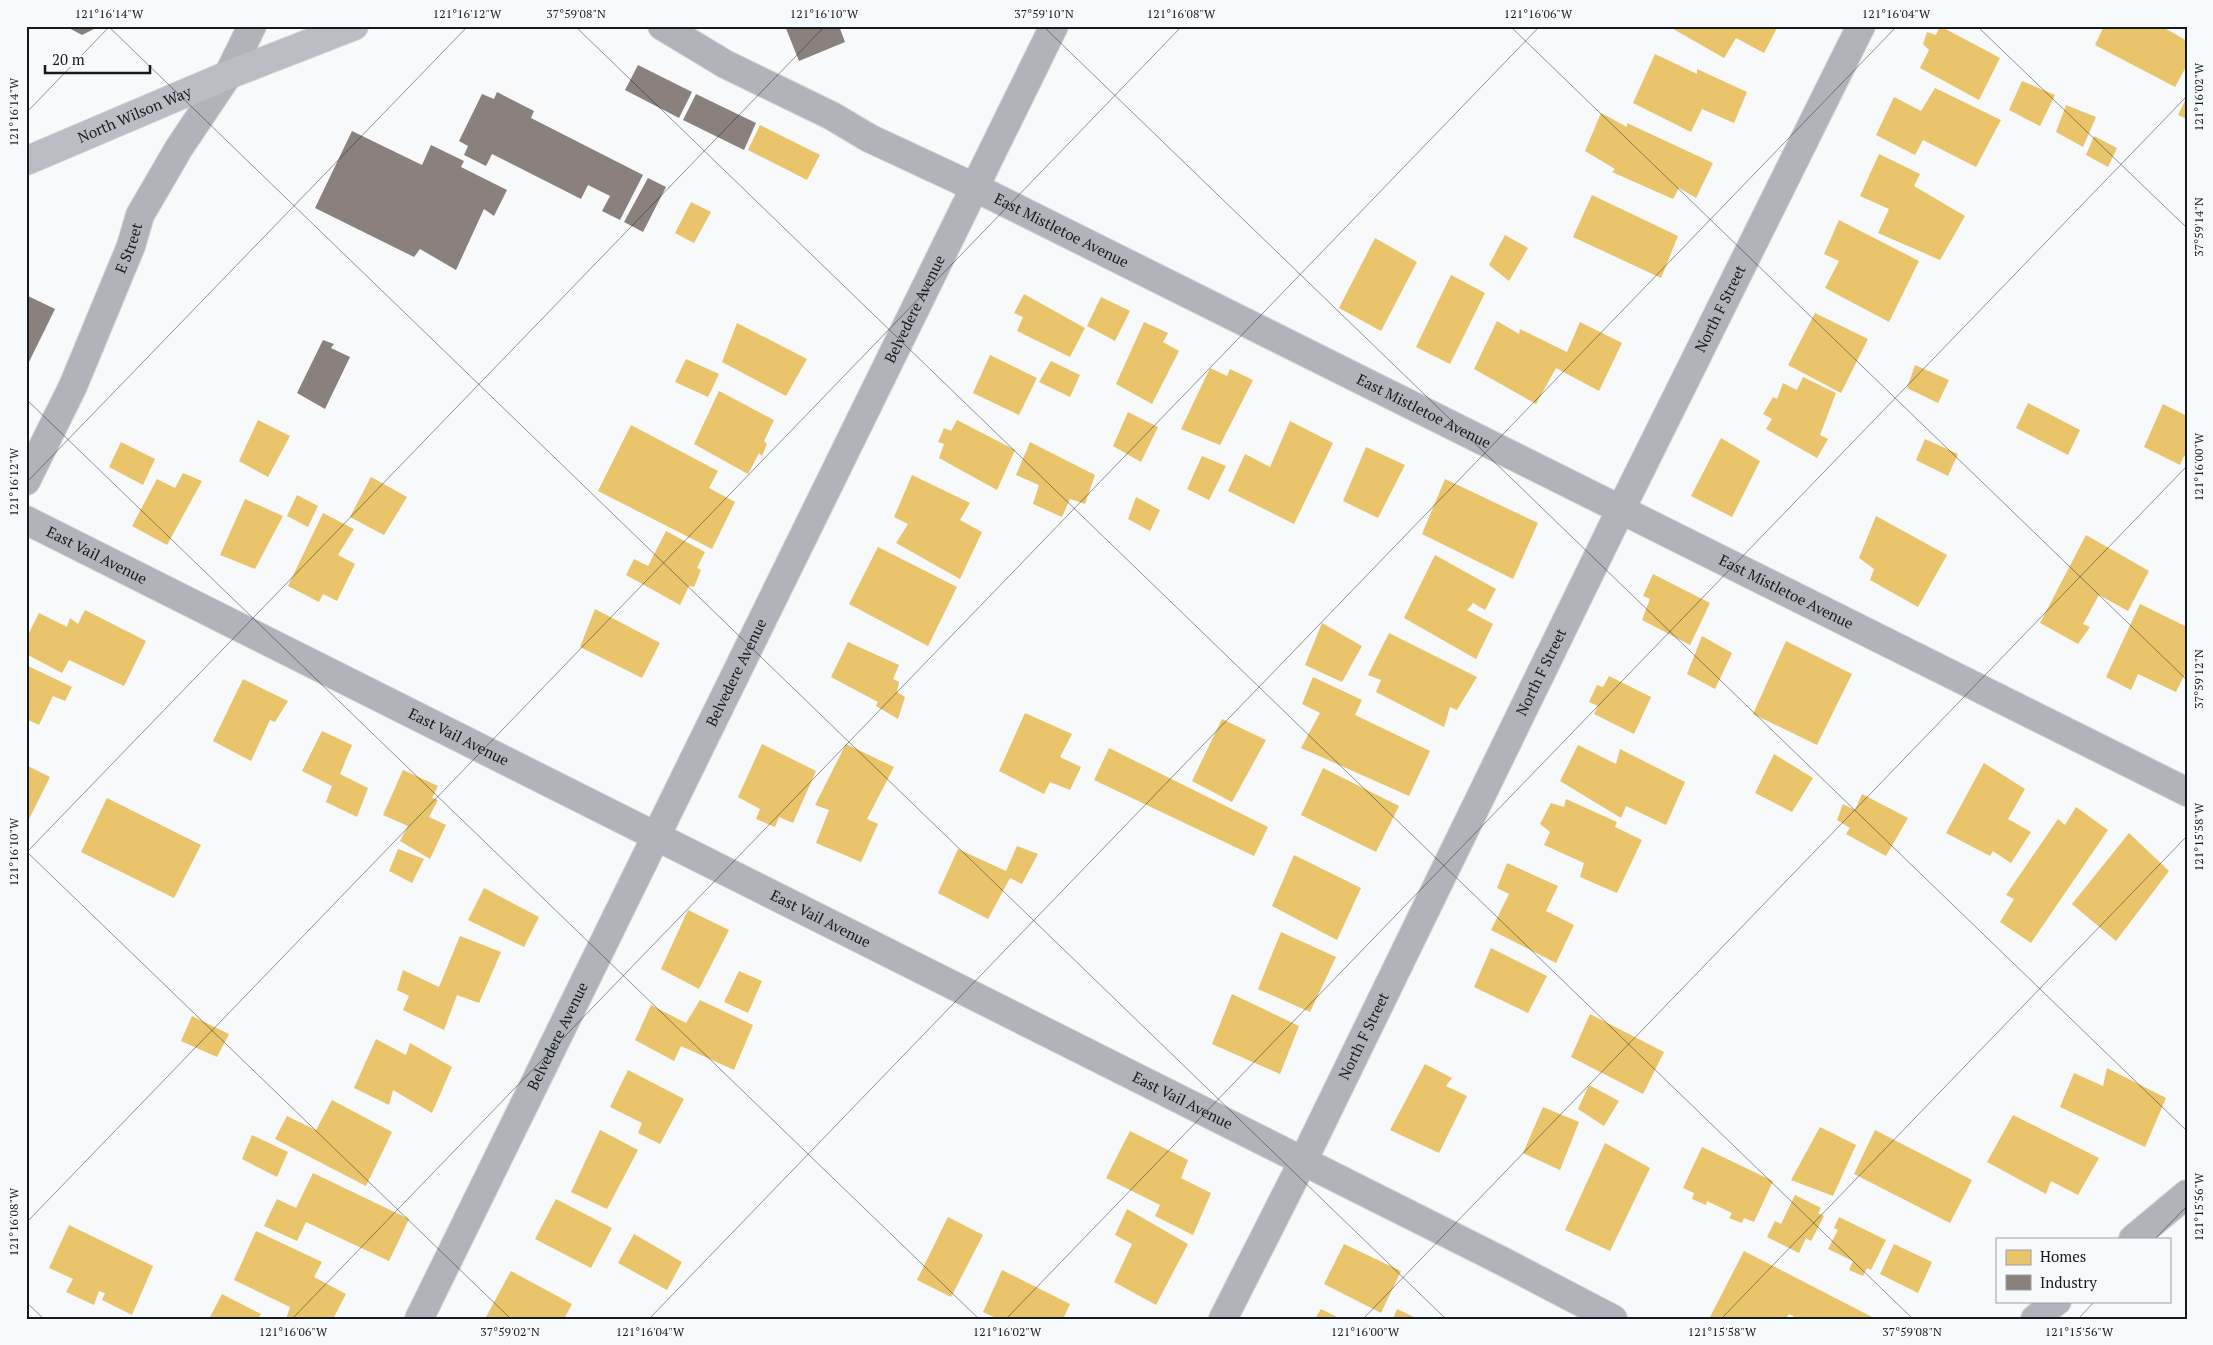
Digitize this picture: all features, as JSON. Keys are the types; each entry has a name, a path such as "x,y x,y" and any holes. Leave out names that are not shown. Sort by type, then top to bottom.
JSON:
{"main road":[{"name":"North Wilson Way","path":"26,161 228,75 354,26"}],"street":[{"name":"E Street","path":"26,481 73,386 132,246 140,216 180,148 228,75 252,26"},
{"name":"East Mistletoe Avenue","path":"662,26 725,64 832,116 869,138 974,187 2187,792"},
{"name":"Belvedere Avenue","path":"419,1319 1054,26"},
{"name":"North F Street","path":"1223,1319 1303,1161 1621,509 1861,26"},
{"name":"East Vail Avenue","path":"26,520 1303,1161 1613,1319"},
{"path":"2134,1238 2187,1194"},
{"path":"2035,1319 2055,1302"}],"building: Homes":[{"path":"1668,26 1778,26 1764,53 1736,38 1724,58"},
{"path":"1940,26 2000,58 1979,100 1920,68 1929,50 1923,44 1927,32 1936,35"},
{"path":"2104,26 2161,26 2187,41 2187,65 2175,87 2095,45"},
{"path":"1655,54 1697,74 1697,69 1747,92 1734,123 1702,109 1691,132 1633,103"},
{"path":"2022,81 2055,95 2040,126 2009,110"},
{"path":"1935,88 2001,120 1976,167 1923,140 1915,155 1876,135 1894,97 1921,111"},
{"path":"2187,97 2187,119 2178,115"},
{"path":"2066,105 2096,117 2083,147 2056,132"},
{"path":"1601,113 1627,127 1627,123 1713,163 1696,198 1679,188 1673,199 1612,172 1615,169 1585,151"},
{"path":"760,125 820,155 807,180 748,150"},
{"path":"2094,136 2117,148 2108,167 2086,155"},
{"path":"1879,154 1920,174 1914,186 1965,216 1940,260 1878,233 1889,209 1860,196"},
{"path":"1592,195 1678,236 1661,278 1573,237"},
{"path":"691,202 711,212 694,243 675,233"},
{"path":"1839,220 1919,261 1889,322 1825,288 1839,261 1824,254"},
{"path":"1505,235 1528,248 1509,281 1489,265"},
{"path":"1375,238 1417,262 1381,331 1339,308"},
{"path":"1451,275 1485,293 1450,364 1416,347"},
{"path":"1024,294 1085,328 1070,357 1017,331 1023,317 1014,313"},
{"path":"1101,297 1130,311 1115,341 1087,326"},
{"path":"1815,313 1868,339 1841,393 1788,365"},
{"path":"1497,321 1519,334 1520,329 1567,352 1580,322 1622,343 1599,391 1556,368 1536,404 1474,369"},
{"path":"1144,322 1168,333 1163,342 1179,351 1152,404 1116,384"},
{"path":"737,323 807,359 786,396 722,362"},
{"path":"990,355 1037,378 1019,415 973,393"},
{"path":"686,359 719,374 708,397 675,382"},
{"path":"1051,361 1080,375 1070,397 1039,382"},
{"path":"1915,365 1949,380 1938,403 1907,388"},
{"path":"1210,368 1227,376 1230,369 1253,380 1220,445 1181,429"},
{"path":"1803,377 1836,393 1820,435 1828,439 1817,458 1766,429 1772,419 1763,414 1773,397 1777,399 1783,383 1797,390"},
{"path":"719,391 774,420 764,441 767,444 762,456 759,453 748,474 694,444"},
{"path":"2028,403 2080,430 2068,455 2016,428"},
{"path":"2163,404 2187,416 2187,458 2184,456 2180,465 2144,447"},
{"path":"1128,412 1158,427 1141,462 1113,446"},
{"path":"258,420 290,436 268,477 239,461"},
{"path":"957,420 1015,450 997,490 939,458 944,444 938,442 944,428 951,431"},
{"path":"1290,421 1333,443 1294,524 1228,491 1245,454 1270,467"},
{"path":"631,425 718,471 709,488 735,502 712,549 598,491"},
{"path":"1721,438 1760,461 1732,517 1691,496"},
{"path":"1925,439 1958,454 1948,476 1916,460"},
{"path":"121,442 155,459 143,485 109,467"},
{"path":"1030,442 1095,475 1085,504 1070,499 1062,517 1033,504 1039,485 1016,475"},
{"path":"1366,447 1405,465 1378,518 1343,501"},
{"path":"1202,456 1226,466 1209,500 1187,489"},
{"path":"183,473 202,481 167,545 132,526 157,479 175,488"},
{"path":"912,475 970,503 960,520 982,532 960,579 896,543 908,524 894,517"},
{"path":"371,477 407,497 384,535 350,517"},
{"path":"1445,479 1538,523 1513,579 1422,534"},
{"path":"297,495 318,506 308,527 287,516"},
{"path":"1136,497 1160,510 1150,531 1128,519"},
{"path":"245,499 283,516 255,569 220,555"},
{"path":"323,513 354,529 338,555 355,564 337,601 323,594 319,602 288,586"},
{"path":"1876,516 1947,555 1918,607 1870,580 1874,569 1859,558"},
{"path":"666,531 705,552 697,568 701,570 694,587 689,586 680,605 626,575 634,559 648,566"},
{"path":"2086,535 2149,571 2128,611 2099,595 2083,624 2090,627 2078,644 2040,623"},
{"path":"878,547 957,587 928,646 849,604"},
{"path":"1435,555 1496,589 1485,610 1473,603 1467,610 1493,624 1476,659 1404,618"},
{"path":"1653,574 1710,603 1690,645 1642,620 1650,599 1643,596"},
{"path":"2140,604 2187,627 2187,670 2176,692 2138,674 2131,690 2106,677"},
{"path":"595,609 660,643 642,678 580,647"},
{"path":"85,610 146,641 124,686 69,660 62,673 26,654 26,639 39,613 67,627 70,618 78,624"},
{"path":"1322,623 1362,646 1342,682 1305,665"},
{"path":"1389,633 1477,677 1457,710 1450,707 1444,727 1376,692 1381,680 1368,675"},
{"path":"1702,636 1732,653 1715,689 1687,674"},
{"path":"1786,641 1852,674 1817,745 1753,714"},
{"path":"848,642 899,665 893,679 899,682 897,692 905,697 898,719 876,706 878,702 831,677"},
{"path":"26,665 72,687 65,701 53,696 39,725 26,719"},
{"path":"1609,676 1651,697 1634,734 1594,714 1598,706 1589,702 1597,685 1603,687"},
{"path":"1313,677 1362,700 1355,715 1430,751 1409,796 1301,748 1320,713 1302,704"},
{"path":"243,679 288,701 275,722 270,720 251,761 213,741"},
{"path":"1025,713 1072,734 1060,757 1081,767 1070,790 1050,782 1044,794 999,771"},
{"path":"1222,719 1266,740 1232,802 1192,781"},
{"path":"322,731 352,745 340,774 368,788 357,817 326,802 332,786 302,771"},
{"path":"762,744 816,771 793,823 779,817 775,827 756,819 760,809 738,797"},
{"path":"846,744 894,767 867,819 878,824 861,862 816,843 829,810 815,805"},
{"path":"1578,745 1616,764 1620,749 1685,782 1666,825 1626,806 1621,818 1560,781"},
{"path":"1109,748 1268,827 1254,856 1094,780"},
{"path":"1774,754 1813,778 1792,812 1755,793"},
{"path":"1984,763 2025,789 2008,819 2031,832 2011,863 1993,851 1990,856 1946,833"},
{"path":"26,765 50,777 29,819 26,817"},
{"path":"1323,768 1399,806 1376,852 1301,815"},
{"path":"403,770 438,786 432,798 438,800 429,817 446,825 430,859 400,841 408,826 383,815"},
{"path":"1862,794 1908,818 1886,856 1846,834 1850,828 1837,820 1843,804 1855,810"},
{"path":"107,798 201,845 174,898 81,852"},
{"path":"1566,799 1617,822 1615,827 1642,840 1617,893 1580,877 1584,863 1544,845 1550,832 1540,824 1551,803 1564,807"},
{"path":"2076,807 2108,830 2031,943 2000,922 2014,899 2006,895 2058,819 2065,825"},
{"path":"2129,833 2169,871 2116,941 2072,904"},
{"path":"1017,846 1038,854 1022,884 1010,878 988,919 938,893 958,849 1006,871"},
{"path":"398,849 424,859 412,883 389,871"},
{"path":"1294,855 1361,888 1337,940 1272,906"},
{"path":"1507,863 1558,886 1546,911 1574,925 1556,963 1491,930 1509,894 1497,888"},
{"path":"484,888 539,917 524,947 468,920"},
{"path":"688,910 729,930 699,989 661,969"},
{"path":"1281,932 1336,957 1310,1012 1258,989"},
{"path":"460,936 501,952 479,1003 457,995 444,1030 403,1010 409,996 397,990 403,970 439,987"},
{"path":"1491,948 1547,976 1528,1013 1474,987"},
{"path":"739,971 762,981 748,1013 724,1002"},
{"path":"1232,994 1299,1026 1280,1074 1212,1044"},
{"path":"700,1000 753,1025 734,1070 681,1046 674,1061 635,1040 651,1005 686,1023"},
{"path":"1590,1014 1664,1052 1643,1094 1571,1057"},
{"path":"192,1016 229,1034 217,1057 181,1041"},
{"path":"376,1039 406,1055 410,1043 452,1067 432,1113 393,1090 389,1105 354,1088"},
{"path":"1425,1064 1452,1078 1446,1086 1467,1096 1439,1153 1390,1130"},
{"path":"2107,1068 2166,1098 2145,1147 2060,1107 2074,1073 2103,1086"},
{"path":"628,1070 684,1099 660,1144 638,1133 642,1123 610,1107"},
{"path":"1589,1085 1619,1101 1604,1126 1578,1109"},
{"path":"332,1100 392,1132 366,1186 275,1139 287,1116 316,1130"},
{"path":"1543,1107 1579,1122 1560,1170 1523,1153"},
{"path":"2013,1115 2099,1158 2078,1195 2051,1181 2046,1194 1987,1162"},
{"path":"1820,1127 1856,1145 1833,1196 1791,1180"},
{"path":"600,1130 638,1150 607,1209 571,1192"},
{"path":"1875,1130 1972,1180 1950,1223 1854,1174"},
{"path":"1130,1131 1188,1160 1181,1178 1211,1193 1193,1235 1155,1216 1160,1205 1106,1178"},
{"path":"252,1135 288,1152 277,1177 242,1159"},
{"path":"1605,1143 1650,1168 1610,1251 1565,1230"},
{"path":"1702,1147 1773,1181 1754,1222 1744,1218 1742,1223 1729,1218 1732,1213 1707,1201 1706,1205 1692,1199 1694,1193 1683,1188"},
{"path":"313,1173 409,1219 389,1261 306,1222 297,1241 264,1226 277,1199 296,1208"},
{"path":"1795,1195 1821,1208 1818,1213 1824,1216 1811,1241 1806,1238 1799,1253 1767,1237 1775,1221 1781,1224"},
{"path":"556,1199 612,1228 591,1268 535,1239"},
{"path":"1127,1209 1188,1244 1156,1305 1114,1282 1132,1244 1115,1235"},
{"path":"948,1217 983,1235 951,1297 917,1280"},
{"path":"1839,1217 1886,1240 1871,1270 1867,1268 1863,1276 1849,1270 1853,1261 1828,1249 1838,1230 1834,1228"},
{"path":"69,1225 153,1266 132,1315 102,1300 105,1293 99,1291 94,1305 66,1292 73,1279 49,1268"},
{"path":"256,1231 322,1262 314,1277 346,1294 333,1319 286,1319 290,1307 234,1280"},
{"path":"634,1234 682,1262 667,1290 618,1263"},
{"path":"1344,1244 1401,1271 1381,1313 1324,1284"},
{"path":"1894,1244 1932,1262 1918,1293 1880,1274"},
{"path":"1744,1251 1876,1319 1798,1319 1789,1314 1786,1319 1709,1319"},
{"path":"1002,1270 1070,1304 1063,1319 998,1319 983,1312"},
{"path":"511,1271 572,1304 564,1319 485,1319"},
{"path":"222,1294 261,1314 258,1319 209,1319"},
{"path":"1321,1309 1341,1319 1315,1319"},
{"path":"1397,1309 1418,1319 1393,1319"}],"building: Industry":[{"path":"65,26 100,26 82,35"},
{"path":"785,26 839,26 845,42 799,61"},
{"path":"638,65 692,92 679,118 625,90"},
{"path":"497,92 534,111 531,118 643,175 620,220 602,211 610,196 588,185 581,199 492,154 486,166 464,155 468,146 459,141 482,94 494,99"},
{"path":"696,94 756,123 744,150 683,120"},
{"path":"352,131 422,165 431,145 464,161 461,167 507,190 494,216 484,209 456,270 420,249 414,257 315,208"},
{"path":"648,178 666,187 643,232 624,222"},
{"path":"26,295 55,309 26,368"},
{"path":"323,340 334,344 331,348 350,357 325,409 297,393"}]}
